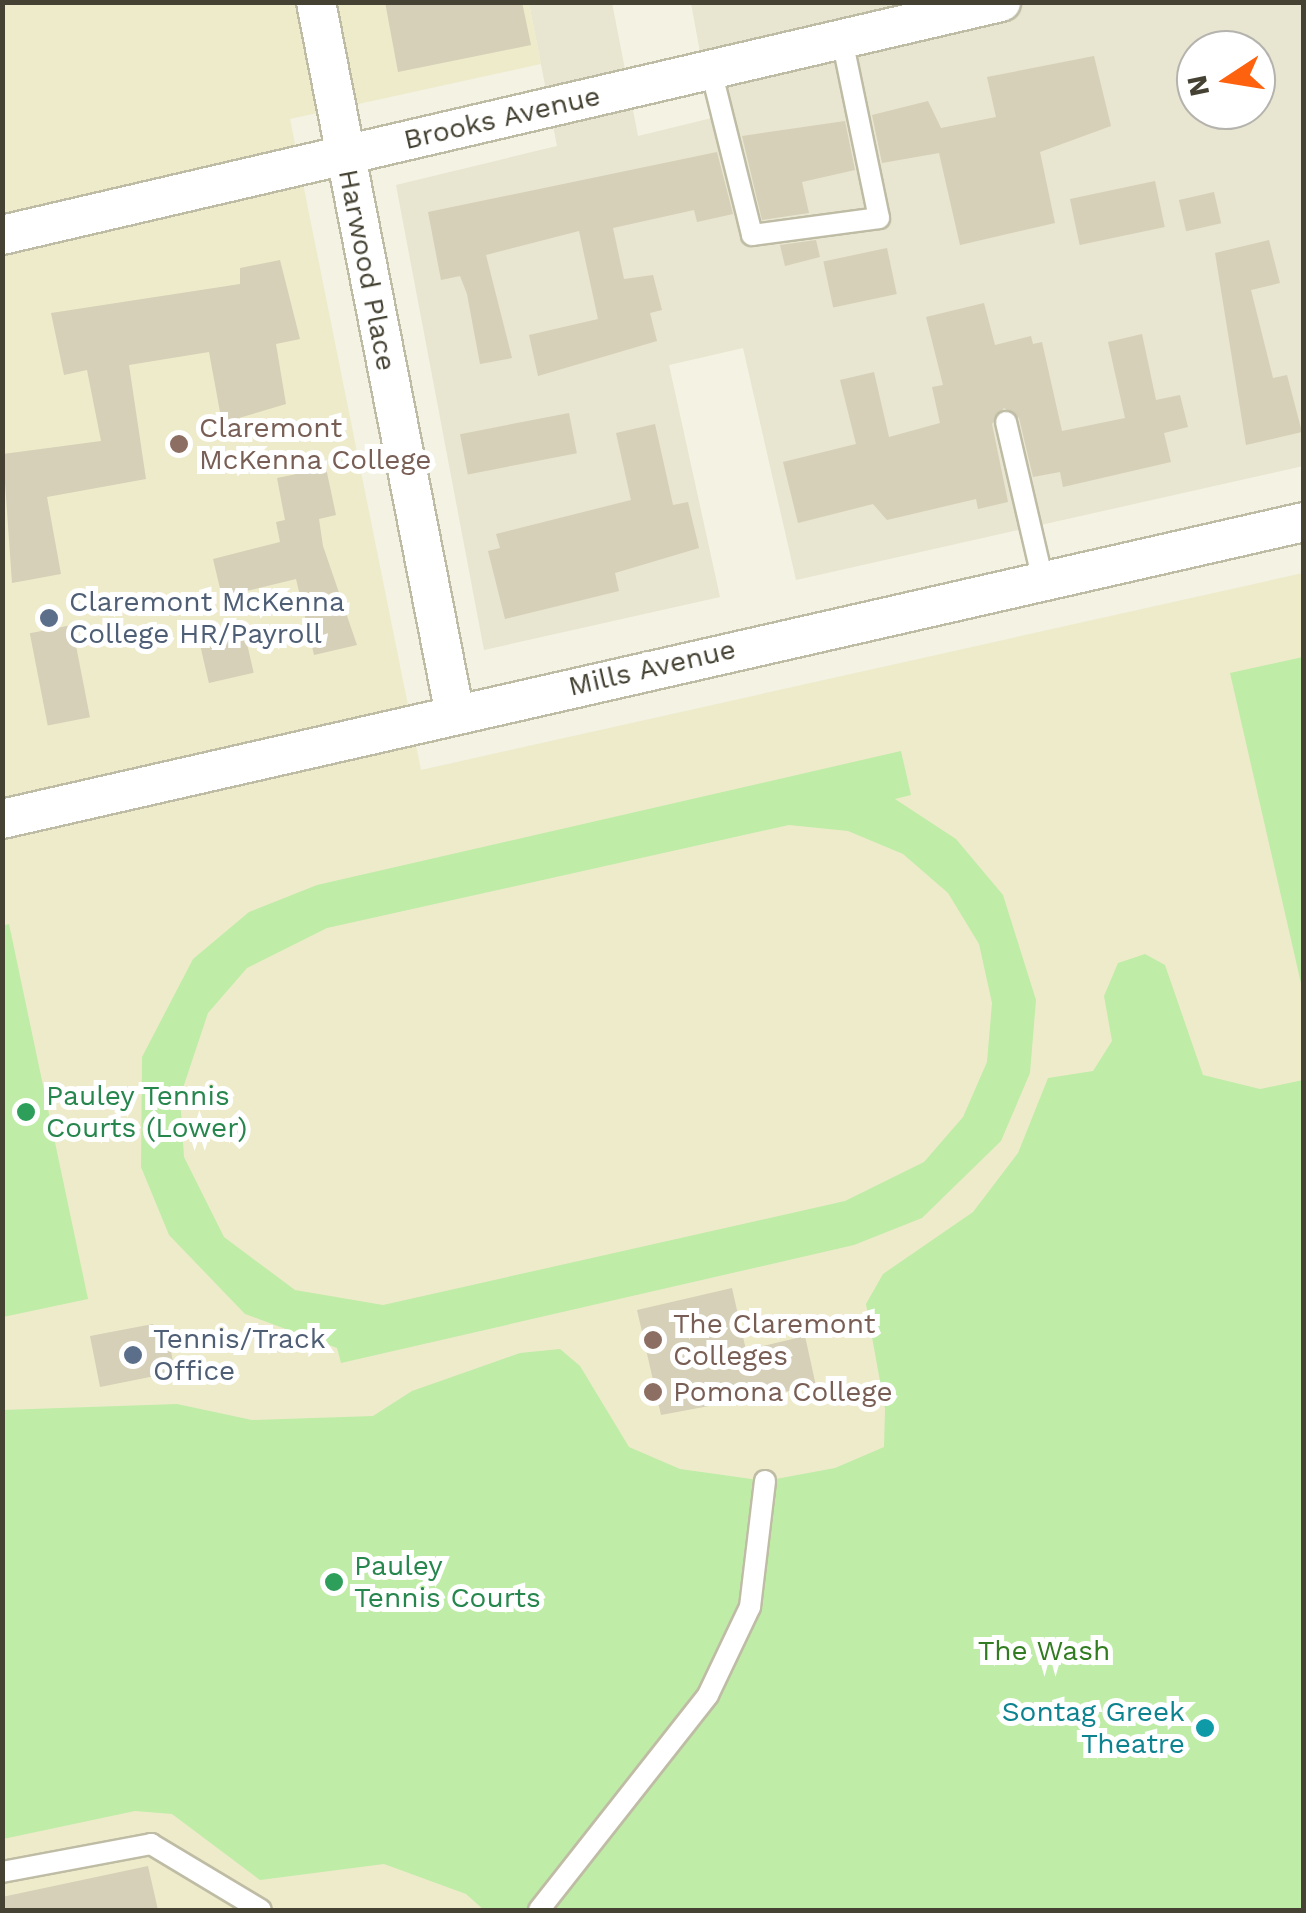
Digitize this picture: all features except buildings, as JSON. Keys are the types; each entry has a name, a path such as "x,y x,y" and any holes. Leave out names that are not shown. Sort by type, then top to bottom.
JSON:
{"street":[{"name":"Harwood Place","path":"316,2 455,714"},
{"name":"Brooks Avenue","path":"2,235 1001,2"},
{"name":"Mills Avenue","path":"2,820 1042,577 1304,522"}],"lane":[{"path":"711,70 752,235 879,218 842,40"},
{"path":"1006,422 1042,577"},
{"path":"539,1910 708,1695 750,1607 766,1480"},
{"path":"2,1872 151,1844 261,1910"}],"shaded area":[{"name":"The Claremont Colleges","path":"3,3 529,3 541,64 290,119 421,770 1303,573 1303,1910 3,1910"},
{"path":"529,3 612,3 638,136 712,118 691,3 1303,3 1303,466 796,580 743,348 669,365 720,597 484,650 396,185 557,146"}],"green space":[{"path":"1304,657 1303,992 1230,673"},
{"path":"901,751 911,795 895,799 956,839 1003,895 1036,1000 1030,1073 1001,1141 922,1218 854,1245 341,1363 337,1348 245,1314 169,1235 141,1167 142,1057 193,959 249,912 317,885","holes":["789,825 848,831 903,854 948,893 979,944 992,1003 987,1062 963,1117 924,1162 845,1201 383,1305 295,1290 224,1237 184,1157 180,1097 208,1013 247,968 327,928"]},
{"name":"Pauley Tennis Courts (Lower)","path":"9,924 88,1299 3,1317 2,926"},
{"name":"The Wash","path":"1145,954 1165,965 1203,1075 1260,1089 1303,1080 1303,1910 484,1910 466,1894 384,1864 260,1880 172,1814 135,1811 3,1839 2,1410 177,1404 252,1420 373,1416 412,1391 520,1353 560,1349 580,1366 629,1447 680,1469 765,1481 835,1468 884,1447 885,1409 866,1304 883,1274 973,1212 1018,1153 1048,1078 1093,1071 1112,1041 1104,996 1118,963"}],"place":[{"name":"Claremont McKenna College","path":"179,444"},
{"name":"Claremont McKenna College HR/Payroll","path":"49,618"},
{"name":"Pauley Tennis Courts (Lower)","path":"26,1112"},
{"name":"The Claremont Colleges","path":"653,1340"},
{"name":"Tennis/Track Office","path":"133,1355"},
{"name":"Pomona College","path":"653,1392"},
{"name":"Pauley Tennis Courts","path":"334,1582"},
{"name":"Sontag Greek Theatre","path":"1205,1728"}]}
